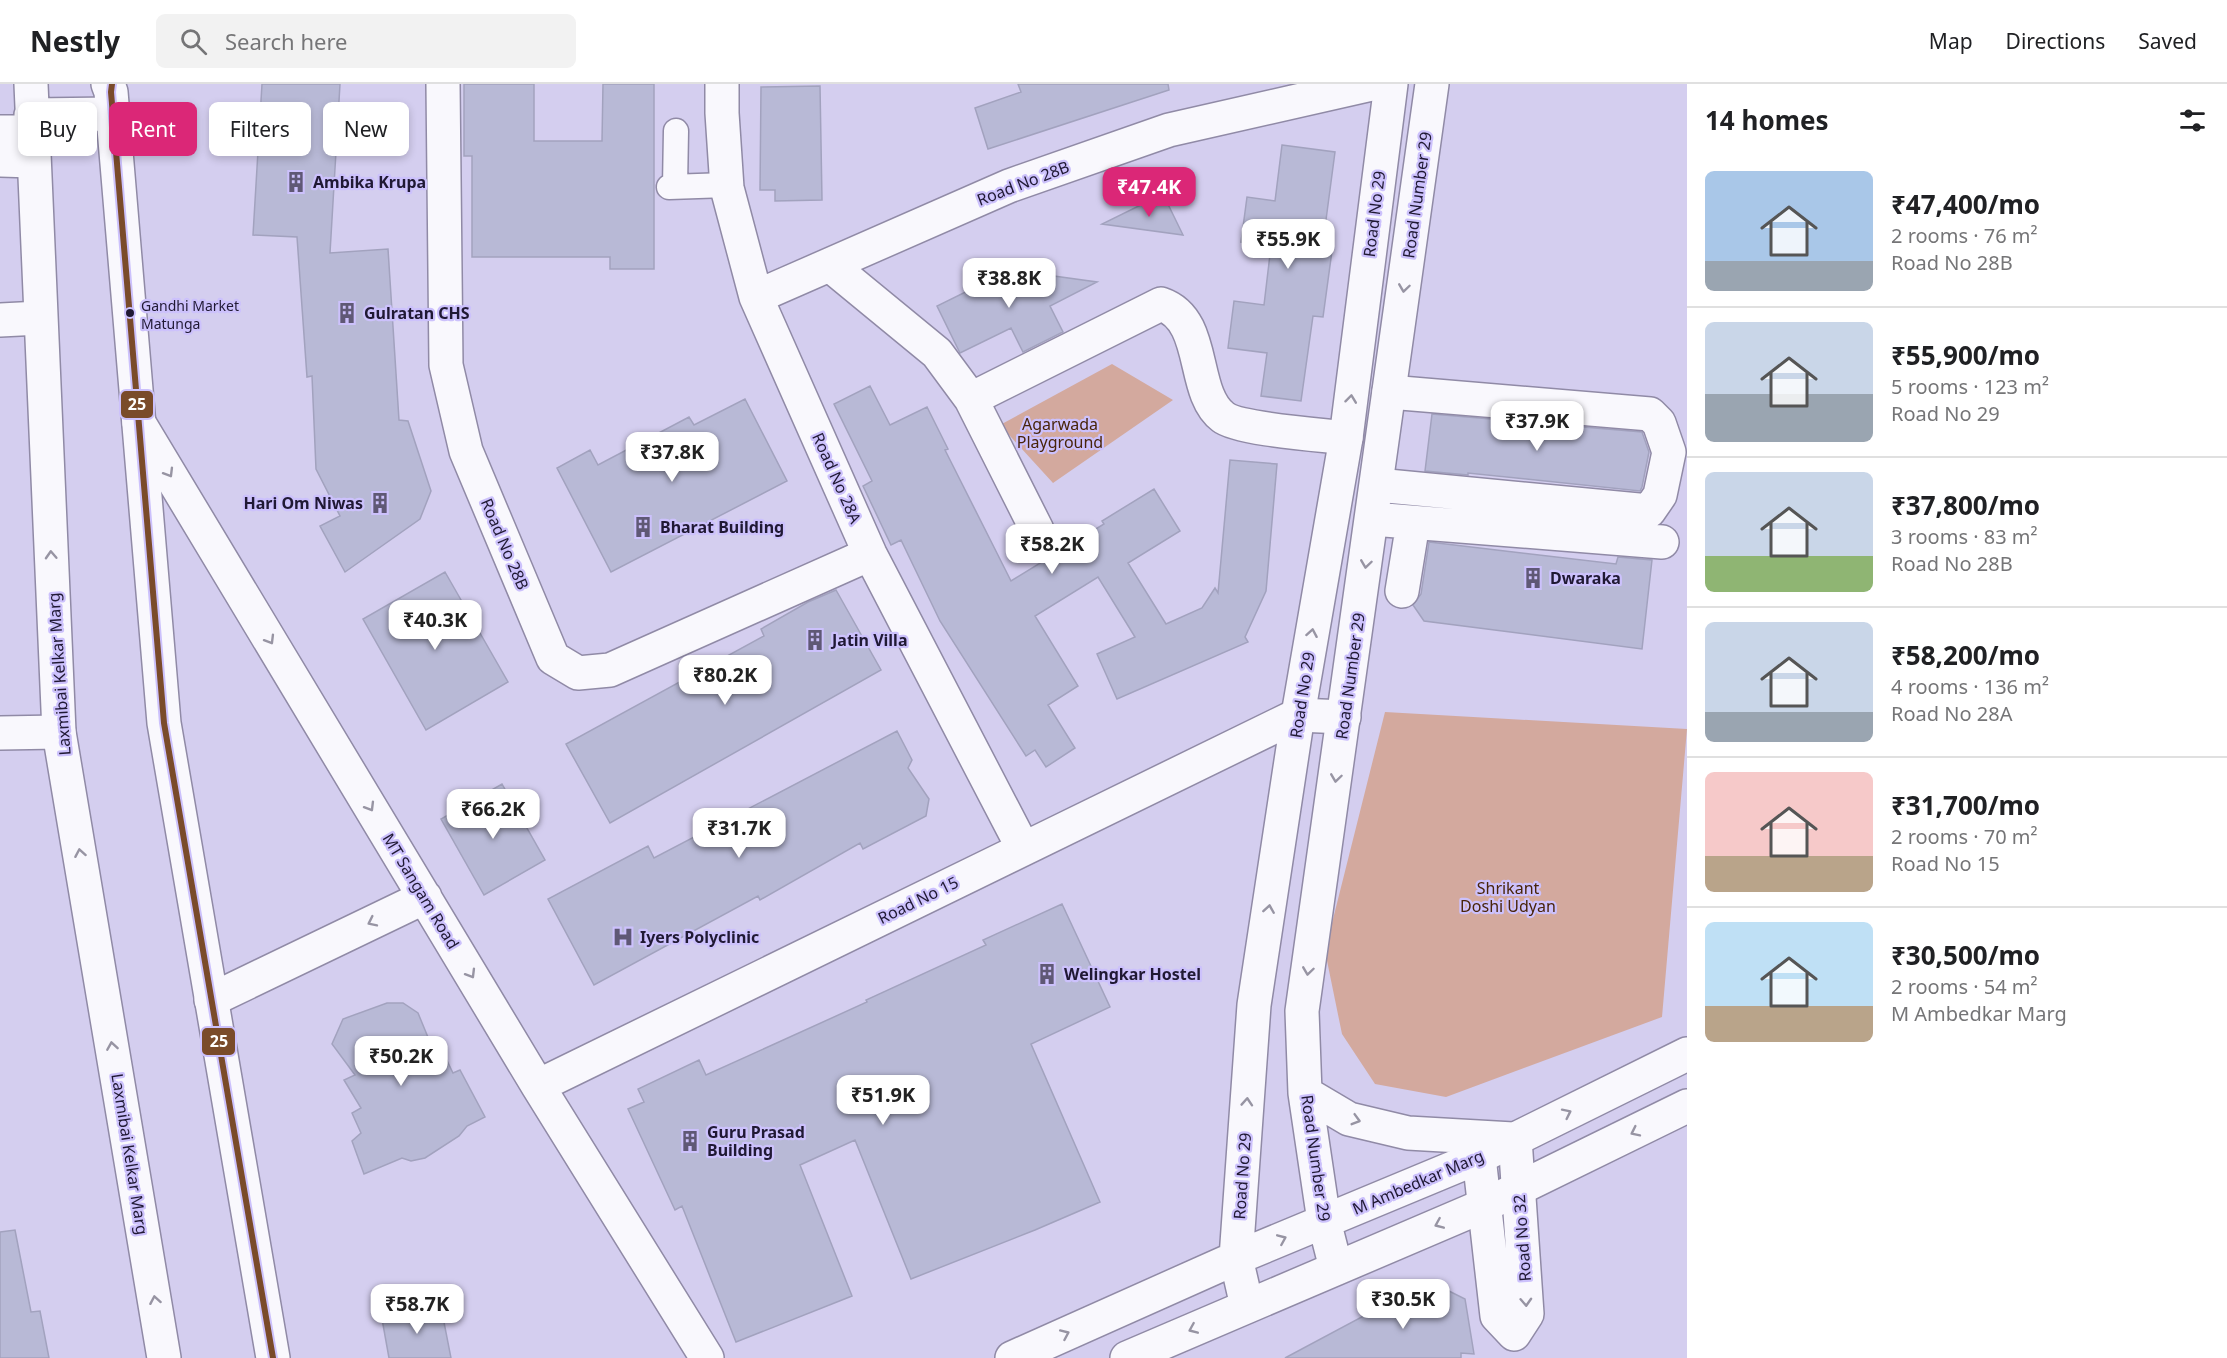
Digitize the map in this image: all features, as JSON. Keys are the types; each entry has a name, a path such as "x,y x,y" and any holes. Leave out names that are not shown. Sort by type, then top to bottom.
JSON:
{"main road":[{"name":"Road No 28B","path":"443,84 446,365 466,451 553,658 578,673 610,670 870,554"},
{"name":"Road No 28A","path":"722,84 727,185 756,297 870,554 1023,848"},
{"name":"Road No 28B","path":"756,297 1009,186 1169,130 1372,84"},
{"name":"Road No 29","path":"1247,1306 1236,1258 1254,1005 1298,715 1346,438 1391,84"},
{"name":"Road Number 29","path":"1336,1268 1324,1221 1305,1093 1302,1011 1432,84"},
{"path":"86,102 110,96 164,723 273,1358"},
{"path":"0,132 18,123"},
{"path":"0,160 18,134"},
{"name":"Laxmibai Kelkar Marg","path":"33,156 59,732 164,1358"},
{"path":"830,265 937,353 971,399 1037,530"},
{"path":"971,399 1161,304 1171,308 1186,329 1194,344 1209,402 1224,418 1288,432 1346,438"},
{"path":"0,320 40,318"},
{"path":"1377,485 1650,511 1660,495 1669,452 1659,423 1650,414 1389,392"},
{"name":"MT Sangam Road","path":"139,423 538,1086 707,1358"},
{"path":"1372,519 1662,542"},
{"path":"1402,591 1413,523"},
{"path":"1298,715 1344,717"},
{"name":"Road No 15","path":"538,1086 1298,715"},
{"path":"0,733 59,732"},
{"path":"211,1000 425,897"},
{"name":"M Ambedkar Marg","path":"1012,1358 1236,1258 1479,1157 1687,1054"},
{"path":"1305,1093 1349,1119 1408,1133 1515,1139"},
{"path":"1127,1358 1485,1205 1687,1106"},
{"name":"Road No 32","path":"1515,1139 1527,1314 1515,1346"},
{"name":"Road No 32","path":"1479,1157 1497,1316 1515,1346"}],"lane":[{"path":"676,131 672,186 727,185"}],"green space":[{"name":"Agarwada Playground","path":"1112,364 1173,400 1053,483 1000,425"},
{"name":"Shrikant Doshi Udyan","path":"1385,712 1687,729 1662,1017 1446,1097 1375,1084 1342,1034 1325,951"}],"building":[{"path":"262,84 340,84 339,102 323,102 323,156 336,156 330,253 388,249 399,420 408,421 431,491 420,519 345,572 320,526 340,516 316,469 312,376 307,377 297,237 253,235 258,156 311,156 311,102 261,102"},
{"path":"464,84 534,84 534,141 602,141 603,84 654,84 654,269 610,269 610,257 472,257 472,156 464,156"},
{"path":"1018,84 1168,84 1169,90 988,149 975,108 1021,92"},
{"path":"820,86 822,200 775,201 775,190 760,190 761,87"},
{"path":"1282,145 1335,152 1322,250 1332,251 1323,317 1313,316 1301,401 1261,396 1267,353 1228,348 1234,301 1264,305 1271,246 1241,242 1247,197 1275,201"},
{"path":"1163,194 1183,235 1102,224"},
{"path":"1010,270 1097,282 1050,306 1063,332 1023,352 1011,328 960,353 937,306"},
{"path":"870,386 890,425 927,407 948,449 945,450 1011,581 1104,524 1102,521 1154,489 1180,531 1128,563 1166,624 1202,608 1215,588 1218,593 1230,460 1277,464 1266,591 1245,637 1248,642 1117,699 1097,654 1135,637 1098,577 1035,616 1078,686 1048,705 1075,748 1046,767 1035,750 1026,756 940,621 901,540 891,545 863,486 872,481 834,404"},
{"name":"Bharat Building","path":"745,399 787,481 611,572 557,468 590,450 598,465 689,417 694,425"},
{"path":"1432,414 1642,432 1649,452 1642,487 1640,491 1468,473 1468,475 1425,471"},
{"name":"Dwaraka","path":"1429,542 1616,564 1618,557 1652,560 1642,649 1424,621 1413,605 1421,594"},
{"path":"445,572 508,682 426,730 363,619"},
{"path":"836,590 881,670 610,823 566,744 764,636 761,629 808,602"},
{"path":"897,731 912,760 908,768 929,799 926,816 863,849 860,843 760,900 758,896 594,985 548,899 648,846 654,858"},
{"path":"502,784 545,860 484,895 441,819"},
{"path":"1062,904 1110,1007 1031,1044 1100,1202 911,1279 855,1140 800,1165 852,1296 736,1342 682,1206 675,1210 628,1109 644,1102 638,1089 699,1060 706,1075 986,945 983,940"},
{"path":"387,1003 403,1003 418,1013 432,1047 439,1044 453,1073 460,1070 485,1117 467,1126 459,1136 425,1158 411,1161 402,1158 364,1174 352,1141 361,1133 352,1113 361,1108 344,1080 355,1075 332,1044 343,1019"},
{"path":"15,1230 31,1312 40,1311 49,1358 0,1358 0,1232"},
{"path":"1429,1281 1465,1299 1474,1354 1461,1353 1461,1358 1285,1358"},
{"path":"441,1307 451,1358 389,1358 382,1319"}],"transit line":[{"name":"25","path":"112,84 164,723 273,1358"}],"place":[{"name":"Ambika Krupa","path":"296,182"},
{"name":"Gandhi Market Matunga","path":"130,313"},
{"name":"Gulratan CHS","path":"347,313"},
{"name":"Hari Om Niwas","path":"380,503"},
{"name":"Bharat Building","path":"643,527"},
{"name":"Dwaraka","path":"1533,578"},
{"name":"Jatin Villa","path":"815,640"},
{"name":"Iyers Polyclinic","path":"623,937"},
{"name":"Welingkar Hostel","path":"1047,974"},
{"name":"Guru Prasad Building","path":"690,1141"}]}
